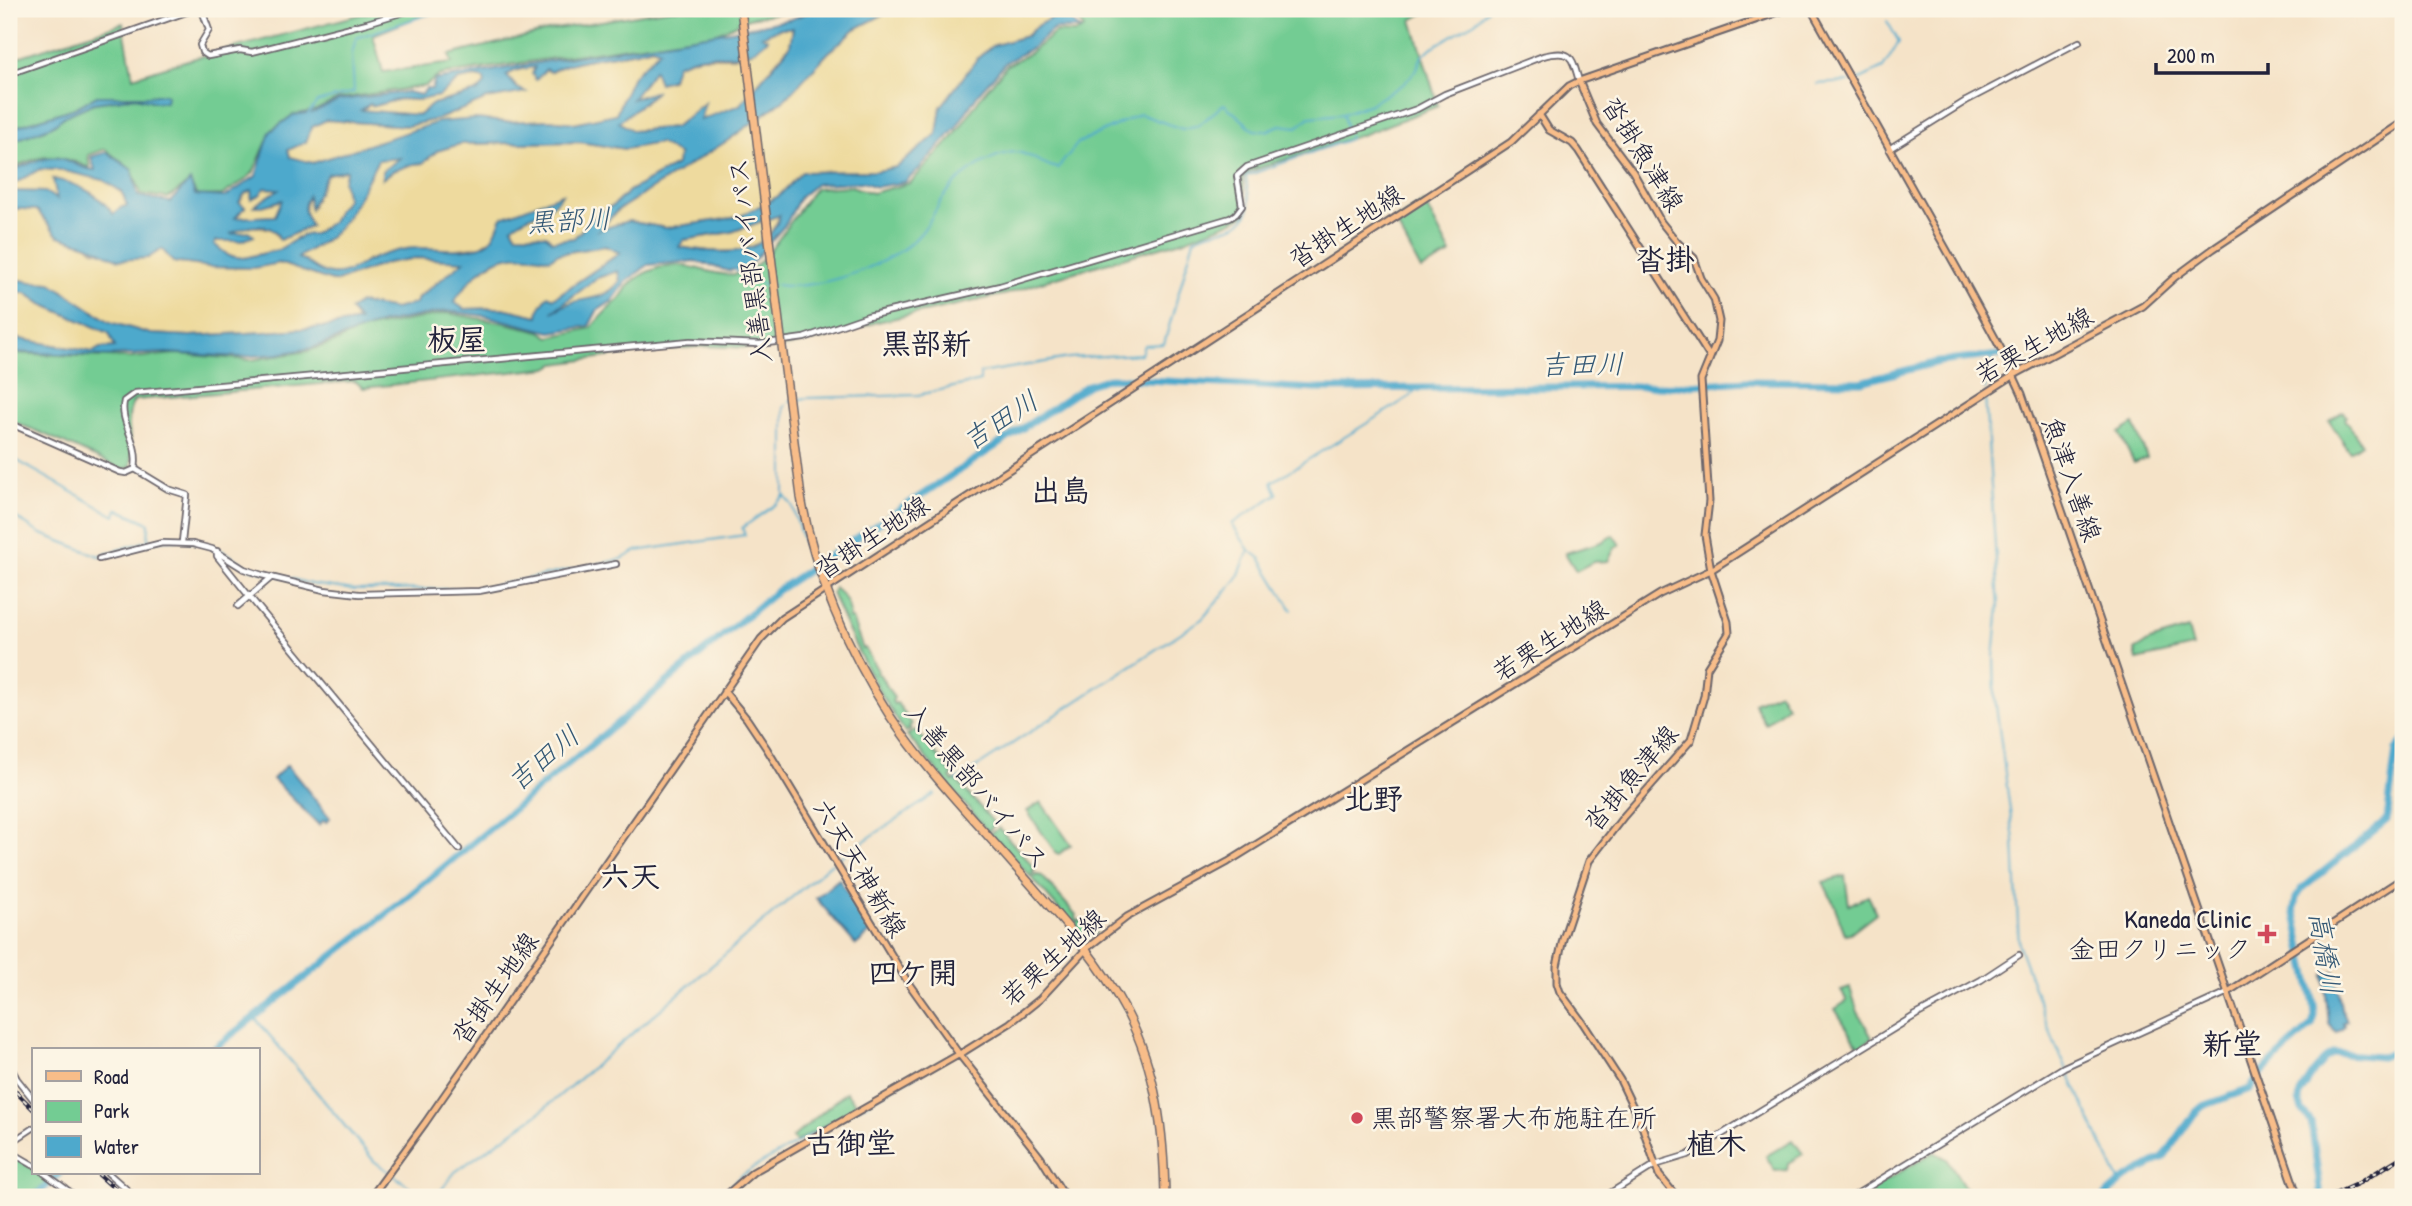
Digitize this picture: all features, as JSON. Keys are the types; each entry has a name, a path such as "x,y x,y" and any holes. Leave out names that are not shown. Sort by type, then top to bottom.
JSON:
{"highway":[{"name":"入善黒部バイパス","path":"741,9 801,497 813,548 827,588 859,661 890,715 934,775 1087,948 1128,1014 1150,1072 1162,1132 1165,1197"}],"main road":[{"name":"沓掛魚津線","path":"1569,86 1787,9"},
{"name":"魚津入善線","path":"1811,9 2014,375 2062,506 2298,1197"},
{"name":"沓掛魚津線","path":"1579,81 1597,124 1633,172 1661,222 1694,258 1718,311 1719,332 1701,384 1709,501 1705,535 1711,570 1730,629 1707,668 1704,696 1695,732 1683,751 1624,816 1589,861 1563,939 1557,966 1560,992 1620,1080 1642,1126 1659,1175 1677,1197"},
{"name":"沓掛生地線","path":"371,1197 441,1101 769,629 827,588 1511,142 1569,86"},
{"name":"沓掛魚津線","path":"1539,114 1549,130 1572,143 1578,150 1710,357"},
{"name":"若栗生地線","path":"724,1197 753,1172 1010,1023 1040,999 1087,948 1127,917 1228,862 1660,594 1711,570 2014,375 2143,306 2183,270 2403,122"},
{"name":"六天天神新線","path":"724,691 747,719 888,951 959,1054 1041,1158 1065,1197"},
{"path":"2228,992 2403,877"}],"street":[{"path":"9,74 195,9 203,13 209,30 200,45 202,52 208,56 240,50 252,52 414,9"},
{"path":"1889,149 1966,102 2079,41"},
{"path":"182,542 187,495 168,489 135,469 135,449 123,413 124,401 135,393 690,341 760,344 804,338 868,316 1000,285 1230,218 1236,215 1242,206 1237,176 1247,167 1417,110 1445,94 1544,56 1559,52 1569,55 1579,81"},
{"path":"9,423 120,472 135,469"},
{"path":"99,559 148,545 182,542 217,551 244,569 324,590 359,594 479,591 616,564"},
{"path":"217,551 217,556 249,596 459,849"},
{"path":"238,607 272,577"},
{"path":"1604,1197 1655,1165 1688,1154 2019,955"},
{"path":"1852,1197 2064,1067 2228,992"},
{"path":"9,1064 32,1099"},
{"path":"9,1144 32,1129"},
{"path":"9,1150 32,1164"},
{"path":"109,1174 135,1197"},
{"path":"47,1175 78,1197"}],"green space":[{"path":"381,9 438,9 373,35 383,72 452,63 449,55 556,29 671,9 801,9 749,18 715,34 440,75 425,86 338,99 316,110 293,115 272,130 253,173 222,195 197,196 190,182 168,198 141,194 132,170 105,149 88,155 90,168 49,157 31,160 9,170 9,138 13,141 52,126 65,116 94,103 136,97 156,102 163,94 97,96 75,108 9,129 9,60 123,23 133,77"},
{"path":"1079,9 1431,9 1412,20 1438,106 1364,134 1250,171 1243,178 1245,214 1185,240 1007,294 877,322 827,338 773,349 708,346 656,350 555,364 548,368 363,388 355,381 135,400 129,414 131,466 123,470 9,420 9,353 130,358 177,354 251,360 308,351 338,341 358,330 447,313 540,331 550,337 591,328 630,284 655,269 677,265 723,274 747,271 764,258 816,188 851,186 872,193 910,183 954,136 1007,65 1030,53 1056,32 1075,33 1084,28 1074,16"},
{"path":"1424,202 1451,254 1421,270 1395,221"},
{"path":"2343,411 2347,416 2345,419 2362,444 2350,452 2329,421"},
{"path":"2134,424 2147,458 2134,463 2119,433"},
{"path":"1613,535 1620,545 1615,548 1608,561 1593,562 1576,571 1565,553 1602,542"},
{"path":"834,588 847,602 849,619 852,619 863,649 865,648 878,671 876,673 894,698 892,701 897,703 912,724 909,726 911,729 905,732 874,682 832,593"},
{"path":"2188,629 2193,647 2137,660 2135,650 2150,641"},
{"path":"1779,692 1787,706 1765,724 1754,703"},
{"path":"916,730 953,775 950,778 959,783 995,824 988,832 907,735"},
{"path":"1041,802 1071,845 1059,854 1027,811"},
{"path":"999,828 1035,868 1032,871 1035,873 1030,876 990,834"},
{"path":"1042,876 1076,915 1077,922 1081,920 1089,932 1096,933 1093,936 1082,936 1032,878"},
{"path":"1845,876 1849,905 1868,895 1876,913 1845,934 1823,882"},
{"path":"1850,988 1858,1012 1872,1038 1859,1047 1835,1009 1847,1001 1841,991"},
{"path":"846,1092 858,1106 796,1142 792,1138"},
{"path":"1793,1140 1803,1154 1788,1163 1787,1170 1775,1171 1766,1156"},
{"path":"1934,1152 1947,1159 1971,1197 1858,1197"},
{"path":"9,1154 32,1167 32,1174 40,1174 49,1180 31,1197 9,1197"}],"sand":[{"path":"894,9 1060,9 1056,16 1038,25 1026,36 992,46 978,58 941,107 937,134 897,167 878,171 802,172 779,196 739,217 666,228 628,221 598,231 618,210 730,139 786,98 828,53 855,29"},
{"path":"781,28 793,28 790,45 740,105 699,121 703,104 675,127 633,131 618,122 655,93 632,99 654,70 659,83 672,80 675,65 698,57 735,57 761,36"},
{"path":"652,47 661,49 633,76 616,114 574,123 476,119 313,163 290,158 288,150 305,142 312,127 326,120 408,126 441,118 486,99 525,92 517,88 506,75 522,69 540,67 550,72 575,62"},
{"path":"484,78 485,84 477,92 433,104 419,115 360,111 371,104 374,106 400,99 417,100 439,96 459,80"},
{"path":"579,142 625,149 659,143 679,155 676,165 629,191 614,205 598,213 574,238 552,241 546,235 516,234 512,226 522,217 532,216 561,194 499,225 497,234 482,246 368,260 348,274 329,275 315,270 305,260 297,258 326,240 341,225 378,160 402,158 382,179 393,171 423,163 437,151 460,144"},
{"path":"40,169 71,172 104,181 120,191 128,206 113,214 92,193 54,179 58,200 45,192 9,191 9,187"},
{"path":"347,170 343,181 347,199 333,221 314,234 303,235 278,250 244,258 229,256 213,244 216,241 241,241 228,234 245,227 272,229 280,240 311,226 305,210 309,194 311,208 327,174"},
{"path":"264,188 280,189 255,205 262,206 283,200 275,216 235,218 245,207 239,203 245,193 252,189 251,198"},
{"path":"9,208 37,210 58,236 88,245 93,250 148,258 162,249 173,262 210,267 254,268 279,263 335,282 386,263 417,258 465,261 418,297 417,303 395,309 360,303 351,310 359,321 326,327 265,332 190,336 151,334 110,322 51,283 9,278"},
{"path":"780,214 764,240 752,247 724,252 679,247 684,240 732,232"},
{"path":"605,246 621,252 554,298 538,316 503,308 463,309 453,302 471,277 505,255 530,254 550,259 556,254"},
{"path":"618,271 620,281 614,288 587,302 548,315 597,278"},
{"path":"9,291 26,293 42,304 109,333 115,347 100,348 93,352 9,337"}],"water":[{"path":"816,9 894,9 855,29 828,53 786,98 730,139 618,210 599,230 628,221 666,228 739,217 779,196 802,172 878,171 897,167 937,134 941,107 978,58 992,46 1026,36 1038,25 1056,16 1060,9 1074,9 1068,18 1080,29 1054,29 1032,48 1006,62 978,94 955,129 905,182 876,187 863,182 816,184 800,197 786,224 748,267 728,271 695,261 648,265 627,281 612,301 597,311 589,326 551,332 486,316 446,311 382,323 312,348 278,354 241,357 166,353 106,356 9,352 9,345 14,342 9,341 9,337 93,352 100,348 115,347 109,333 42,304 26,293 9,291 9,278 51,283 110,322 151,334 190,336 326,327 359,321 350,310 360,303 395,309 416,303 418,298 464,261 417,258 387,263 335,282 279,263 254,268 210,267 173,262 162,249 148,258 119,260 88,245 58,236 37,210 9,208 9,191 45,192 57,199 53,179 94,195 113,214 127,206 122,192 103,180 60,170 40,169 9,187 9,172 50,158 63,159 95,170 91,157 107,152 132,170 138,196 170,202 190,181 195,195 225,197 256,176 270,132 293,115 314,112 339,100 407,92 421,95 426,89 432,89 435,80 792,19","holes":["781,28 793,28 790,46 740,105 700,120 705,103 675,127 633,131 619,122 657,91 632,99 654,70 659,83 672,79 676,65 698,57 750,52 768,39 762,36","652,47 660,50 633,76 616,114 574,123 476,119 438,122 313,163 290,157 288,150 306,142 312,127 326,120 408,126 441,118 487,99 526,92 517,88 506,75 517,70 535,67 532,74 536,80 546,69 550,72 575,62","475,77 484,79 485,84 477,92 433,104 419,115 361,110 370,104 374,106 400,99 417,100 439,96 459,80","579,142 625,149 659,143 679,155 676,165 629,191 614,205 598,213 574,238 552,241 546,235 516,234 512,227 552,205 562,194 502,217 490,241 481,246 406,249 378,256 347,272 337,274 322,272 298,258 330,237 341,225 378,160 400,158 382,171 382,179 393,171 423,163 437,151 460,144","347,170 343,181 347,199 333,221 314,234 303,235 278,250 244,258 229,256 214,244 216,241 241,241 254,236 250,232 230,234 258,226 271,229 280,240 311,226 305,211 308,196 310,209 327,174","264,188 279,189 254,206 282,200 275,216 235,218 245,207 239,202 245,193 252,190 251,199 260,195","780,215 773,230 764,240 738,251 679,247 684,240 731,232","605,246 620,253 554,298 548,295 539,309 538,316 503,308 464,309 454,302 474,277 494,261 519,255 550,259 557,254","618,271 620,281 610,291 570,303 552,312 597,278"]},
{"path":"97,96 167,96 166,102 136,97 94,103 65,116 52,126 13,141 9,138 9,129 75,108"},
{"path":"287,765 330,818 326,822 324,820 319,825 273,779"},
{"path":"839,879 871,932 856,945 816,898"},
{"path":"2335,972 2341,1008 2347,1021 2343,1022 2344,1027 2337,1033 2329,1024 2324,975"}],"waterway":[{"path":"308,114 317,102 354,92 352,54 356,38 445,9"},
{"path":"777,285 794,286 833,280 892,256 920,234 956,183 980,164 998,156 1021,153 1058,168 1078,143 1140,114 1182,129 1199,125 1224,104 1254,130 1266,131 1280,125 1297,127 1310,117 1342,114 1370,104 1405,83 1417,68 1422,56 1475,22 1488,9"},
{"path":"1854,82 1883,68 1899,42 1887,21"},
{"path":"1817,84 1849,82"},
{"path":"1343,115 1347,130"},
{"path":"790,401 806,398 918,395 980,381 980,373 1069,358 1141,354 1144,345 1164,344 1194,239 1236,225 1243,220 1249,205 1246,176 1350,139 1349,135"},
{"path":"735,270 763,284 772,285"},
{"name":"吉田川","path":"215,1048 399,904 778,590 1088,385 1110,378 1316,389 1675,386 1746,381 1861,382 1938,362 1999,355"},
{"path":"1985,390 1988,365 1996,356"},
{"path":"1292,610 1260,558 1249,550 1232,524 1277,494 1272,482 1411,396 1416,388"},
{"path":"1985,396 1999,606 1994,657 1995,698 2014,840 2019,946 2054,1042 2120,1183"},
{"path":"786,405 784,495 792,505 811,568"},
{"path":"9,456 115,516 117,509 149,523 148,541 177,539 204,544 225,552 250,568 311,584 354,590 479,589 622,559 636,551 745,535 742,528 784,496"},
{"path":"9,513 39,533 99,556 147,541"},
{"path":"957,780 1202,619 1237,579 1249,550"},
{"name":"高橋川","path":"2104,1197 2123,1180 2163,1158 2203,1106 2250,1089 2260,1074 2312,1025 2314,1005 2294,909 2296,898 2303,888 2387,820 2396,750 2403,741"},
{"path":"837,859 935,794"},
{"path":"436,1197 455,1172 538,1114 832,863"},
{"path":"255,1018 374,1161 424,1197"},
{"path":"2321,1197 2311,1122 2302,1110 2300,1094 2314,1072 2334,1053 2381,1057 2403,1047"},
{"path":"719,1197 753,1168 918,1074"},
{"name":"吉田川","path":"35,1197 59,1174"}],"railway":[{"path":"9,1085 32,1108"},
{"path":"2328,1197 2359,1183 2403,1156"},
{"path":"98,1174 124,1197"}],"place":[{"name":"Kaneda Clinic 金田クリニック","path":"2267,934"},
{"name":"黒部警察署大布施駐在所","path":"1357,1118"}],"district":[{"name":"沓掛","path":"1665,260"},
{"name":"板屋","path":"457,340"},
{"name":"黒部新","path":"926,344"},
{"name":"出島","path":"1061,491"},
{"name":"北野","path":"1373,799"},
{"name":"六天","path":"630,877"},
{"name":"四ケ開","path":"913,973"},
{"name":"新堂","path":"2232,1044"},
{"name":"古御堂","path":"851,1143"},
{"name":"植木","path":"1716,1144"}],"water label":[{"name":"黒部川","path":"569,220"}]}
